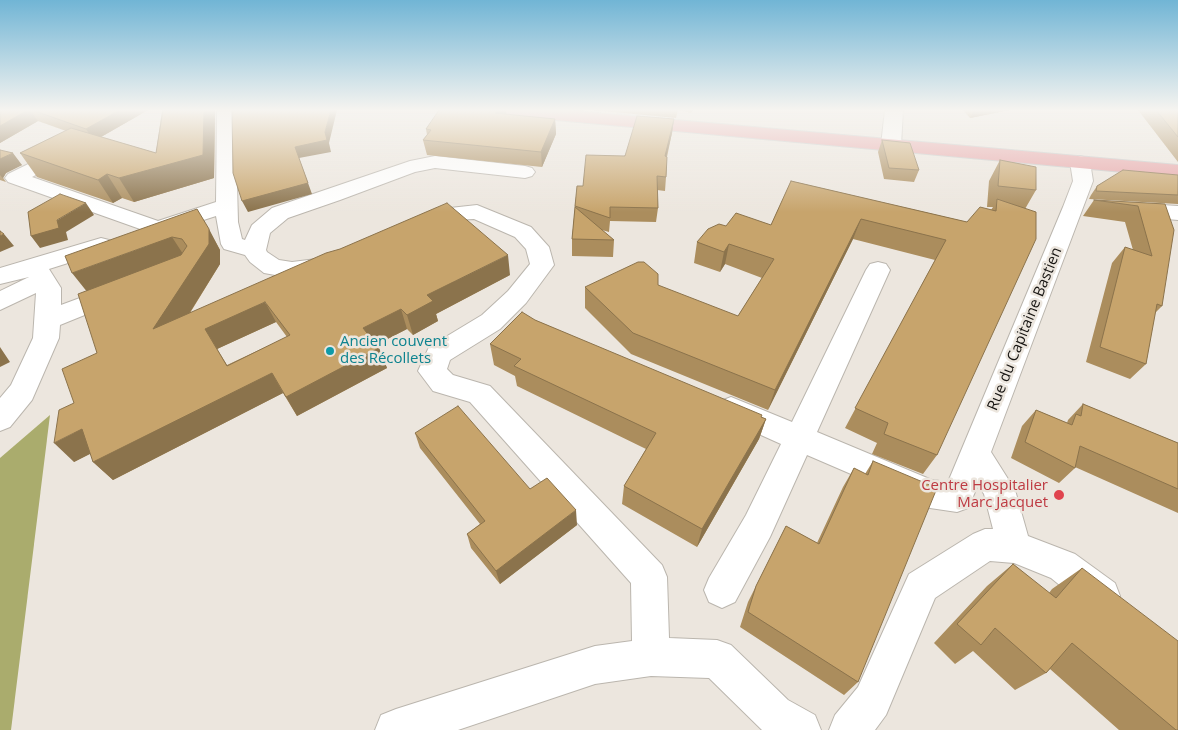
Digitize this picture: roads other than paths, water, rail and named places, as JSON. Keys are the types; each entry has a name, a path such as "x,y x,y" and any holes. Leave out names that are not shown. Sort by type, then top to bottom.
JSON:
{"main road":[{"path":"881,144 1178,171"}],"street":[{"path":"81,144 15,178 157,228"},
{"path":"226,144 226,206 232,244 254,250 258,257 272,267 292,270 312,269 348,258"},
{"path":"254,250 260,230 280,213 333,196 410,167 435,162 525,172"},
{"name":"Rue du Capitaine Bastien","path":"799,437 930,494 956,498 975,454 1093,208 1083,181 1080,162"},
{"path":"0,302 39,273 157,228 226,206"},
{"path":"1093,208 1178,213"},
{"path":"403,234 449,214 477,212 523,232 537,246 542,265 517,297 491,322 440,354 432,371 444,382 480,394 648,577 651,657"},
{"path":"722,590 758,526 878,270"},
{"path":"0,276 39,273"},
{"path":"0,419 22,392 46,338 49,288 39,273"},
{"path":"47,320 139,284"},
{"path":"709,400 799,437"},
{"path":"975,454 999,490 1014,547"},
{"path":"850,730 872,701 922,586 985,545 1014,547 1063,566 1124,614"},
{"path":"396,730 595,665 651,657 717,659 774,714 800,730"}],"place":[{"name":"Ancien couvent des Récollets","path":"330,351"},
{"name":"Centre Hospitalier Marc Jacquet","path":"1059,495"}]}
